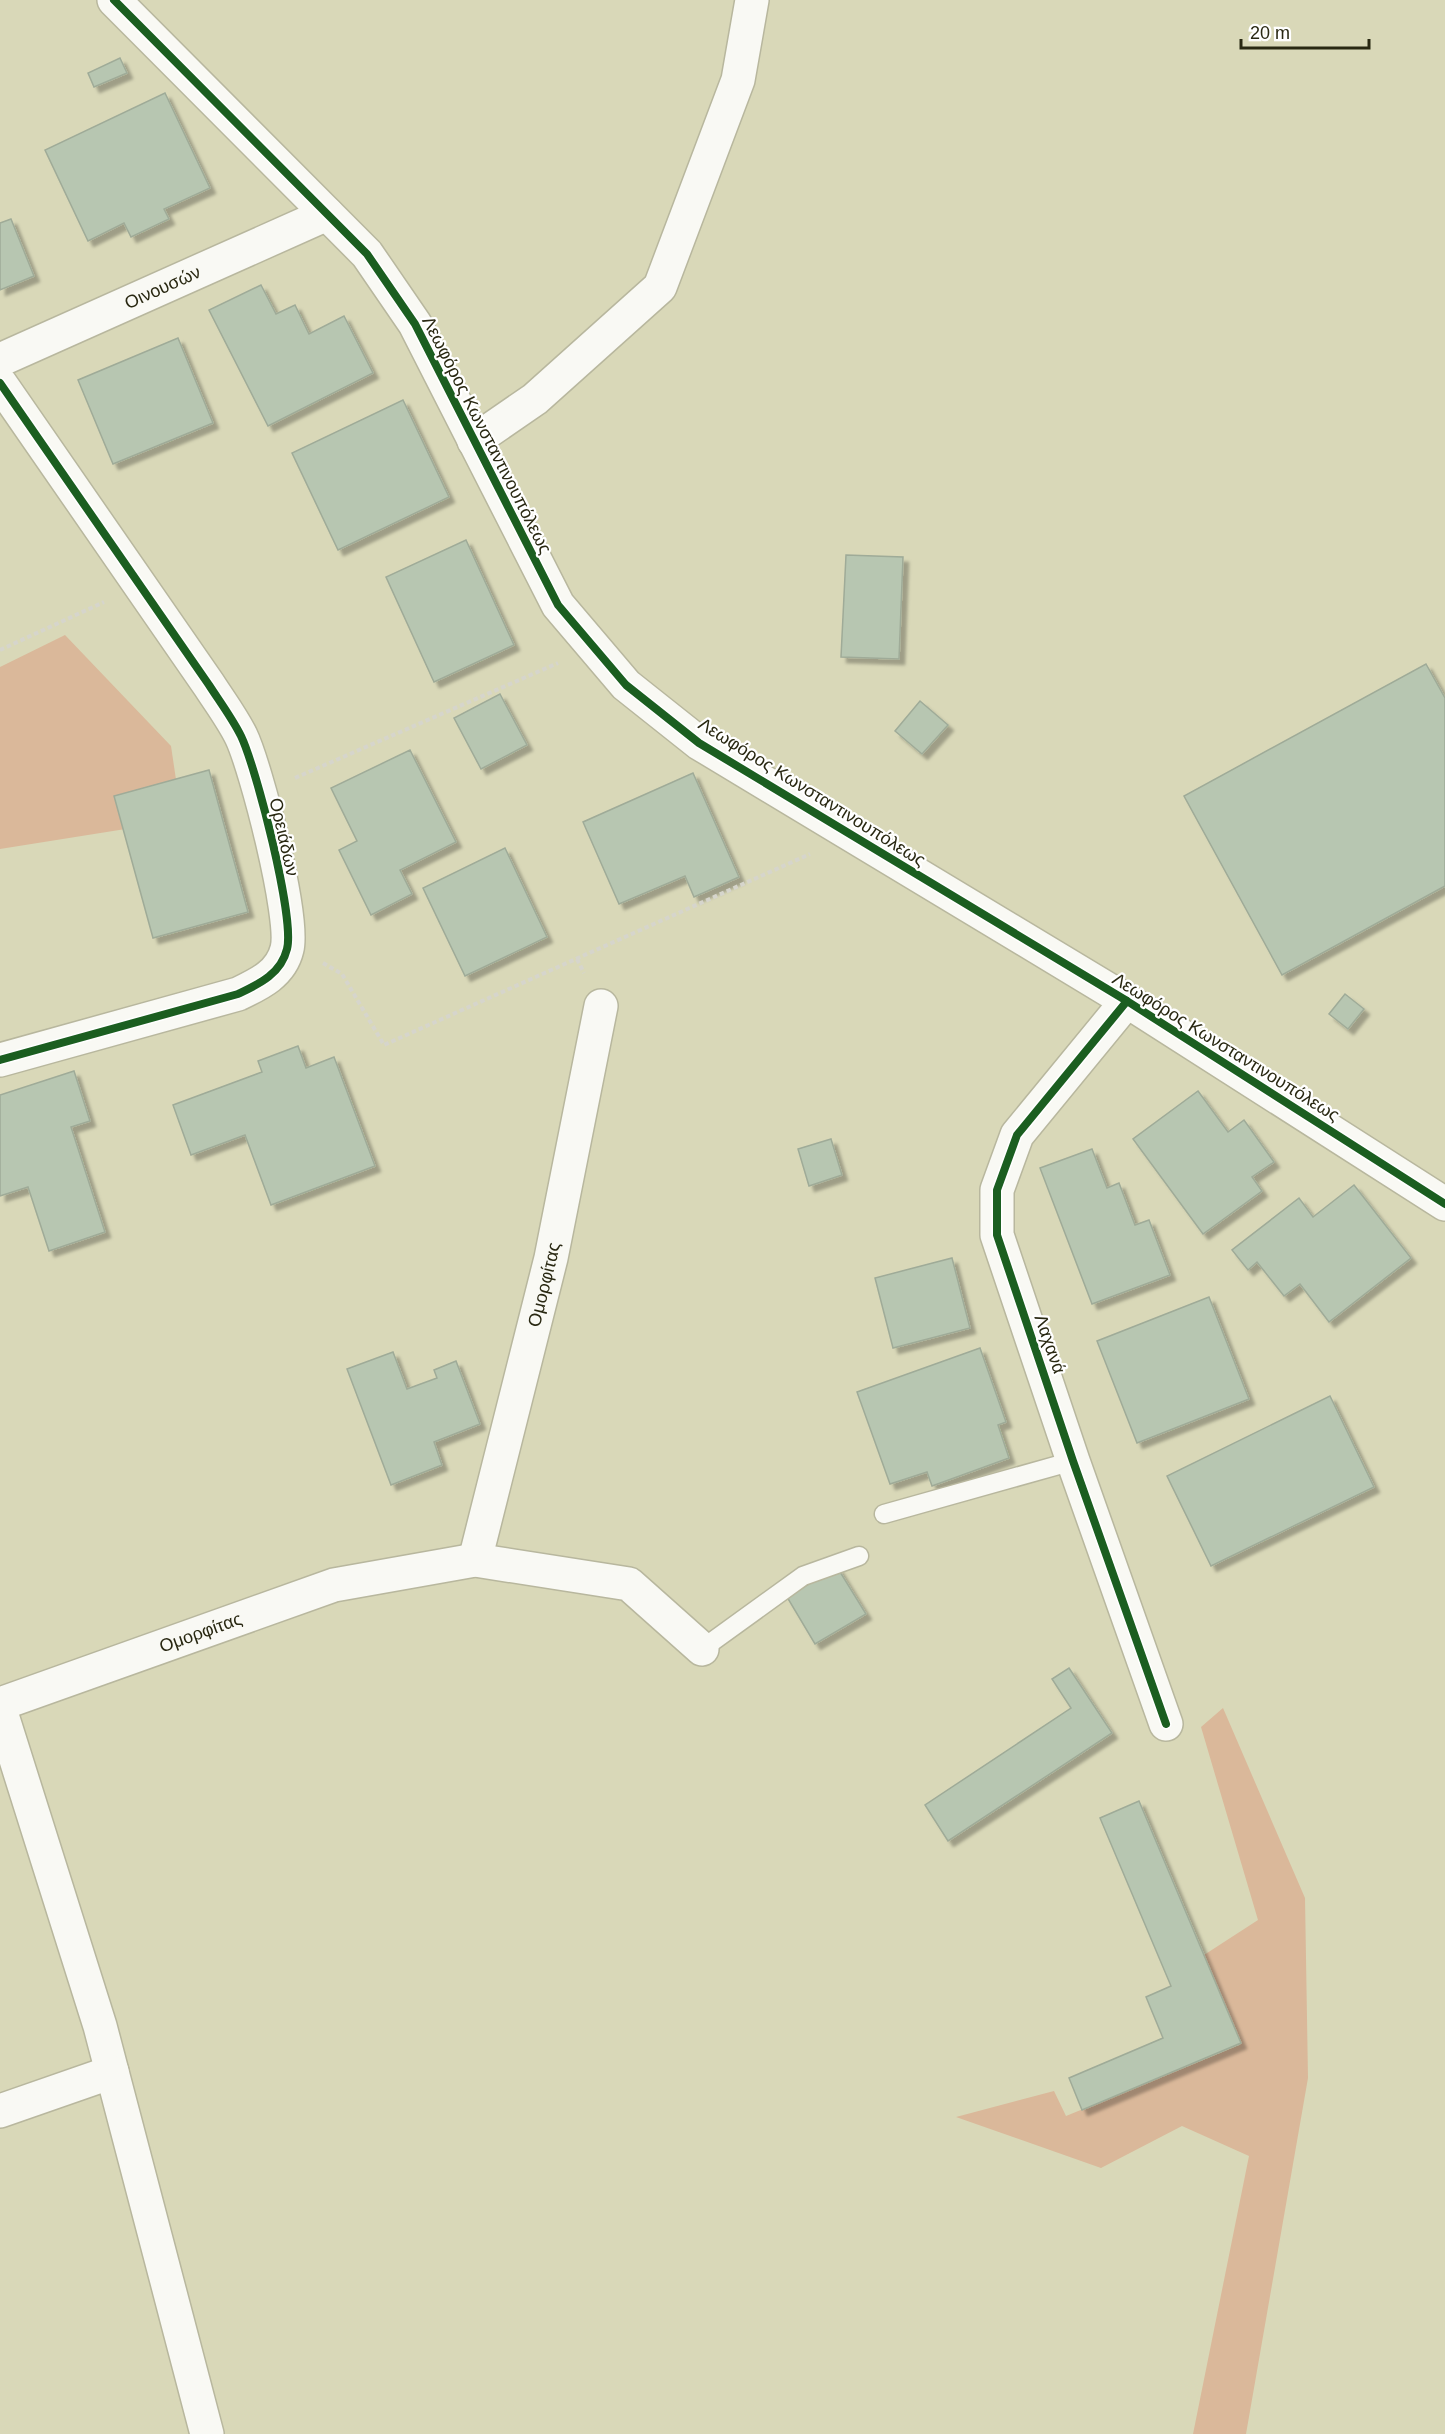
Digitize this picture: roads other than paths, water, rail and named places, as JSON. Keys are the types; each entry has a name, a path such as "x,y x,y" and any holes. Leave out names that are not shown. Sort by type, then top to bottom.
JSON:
{"street":[{"name":"Λεωφόρος Κωνσταντινουπόλεως","path":"114,0 367,254 415,324 558,605 626,685 699,743 1127,1001 1445,1204"},
{"path":"474,441 536,399 660,287 738,80 752,0"},
{"name":"Οινουσών","path":"0,360 327,214"},
{"name":"Ορειάδων","path":"0,383 209,685 241,736 259,794 288,921 287,950 279,967 266,980 238,994 0,1060"},
{"name":"Λαχανά","path":"1127,1001 1017,1135 997,1190 997,1235 1073,1461 1166,1724"},
{"name":"Ομορφίτας","path":"475,1560 551,1258 601,1006"},
{"name":"Ομορφίτας","path":"0,1706 334,1585 475,1560 628,1584 702,1649"},
{"path":"0,1706 100,2026 207,2434"},
{"path":"0,2111 112,2072"}],"lane":[{"path":"884,1514 1073,1461"},
{"path":"702,1649 803,1576 859,1556"}]}
